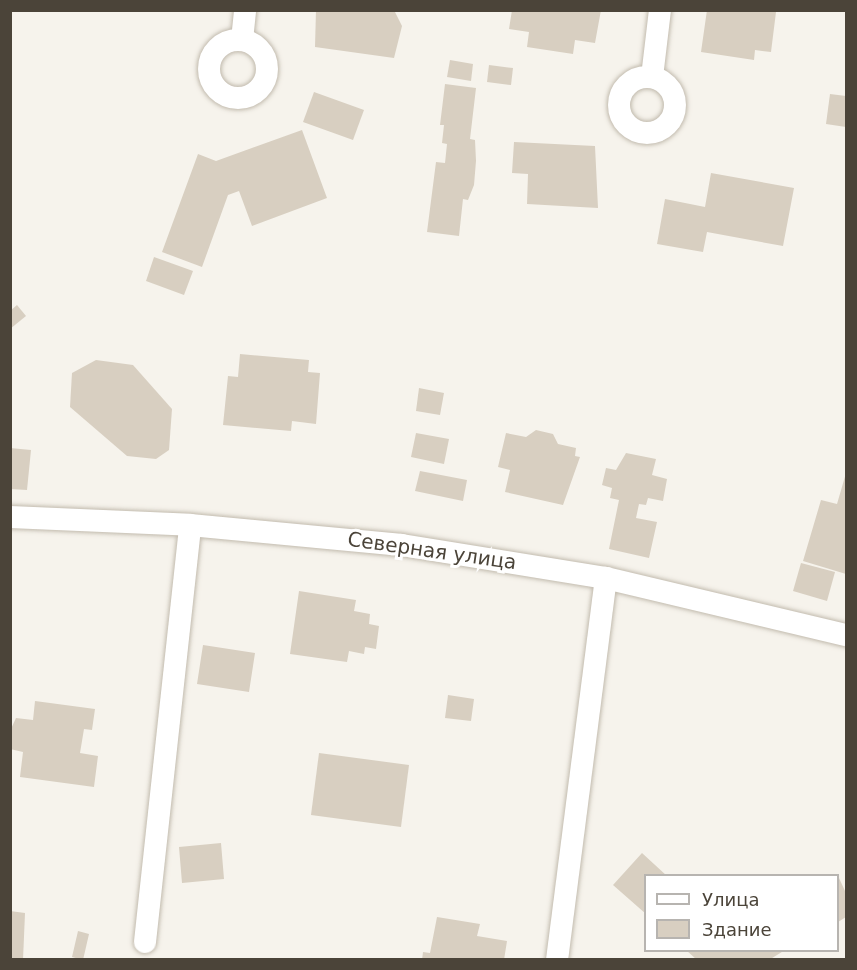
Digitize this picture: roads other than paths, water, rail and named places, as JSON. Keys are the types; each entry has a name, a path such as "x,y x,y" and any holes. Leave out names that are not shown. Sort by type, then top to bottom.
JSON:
{"street":[{"path":"242,40 245,10"},
{"path":"651,77 660,10"},
{"name":"Северная улица","path":"10,517 190,525 402,545 606,578 846,635"},
{"path":"145,942 190,525"},
{"path":"557,960 606,578"}]}
